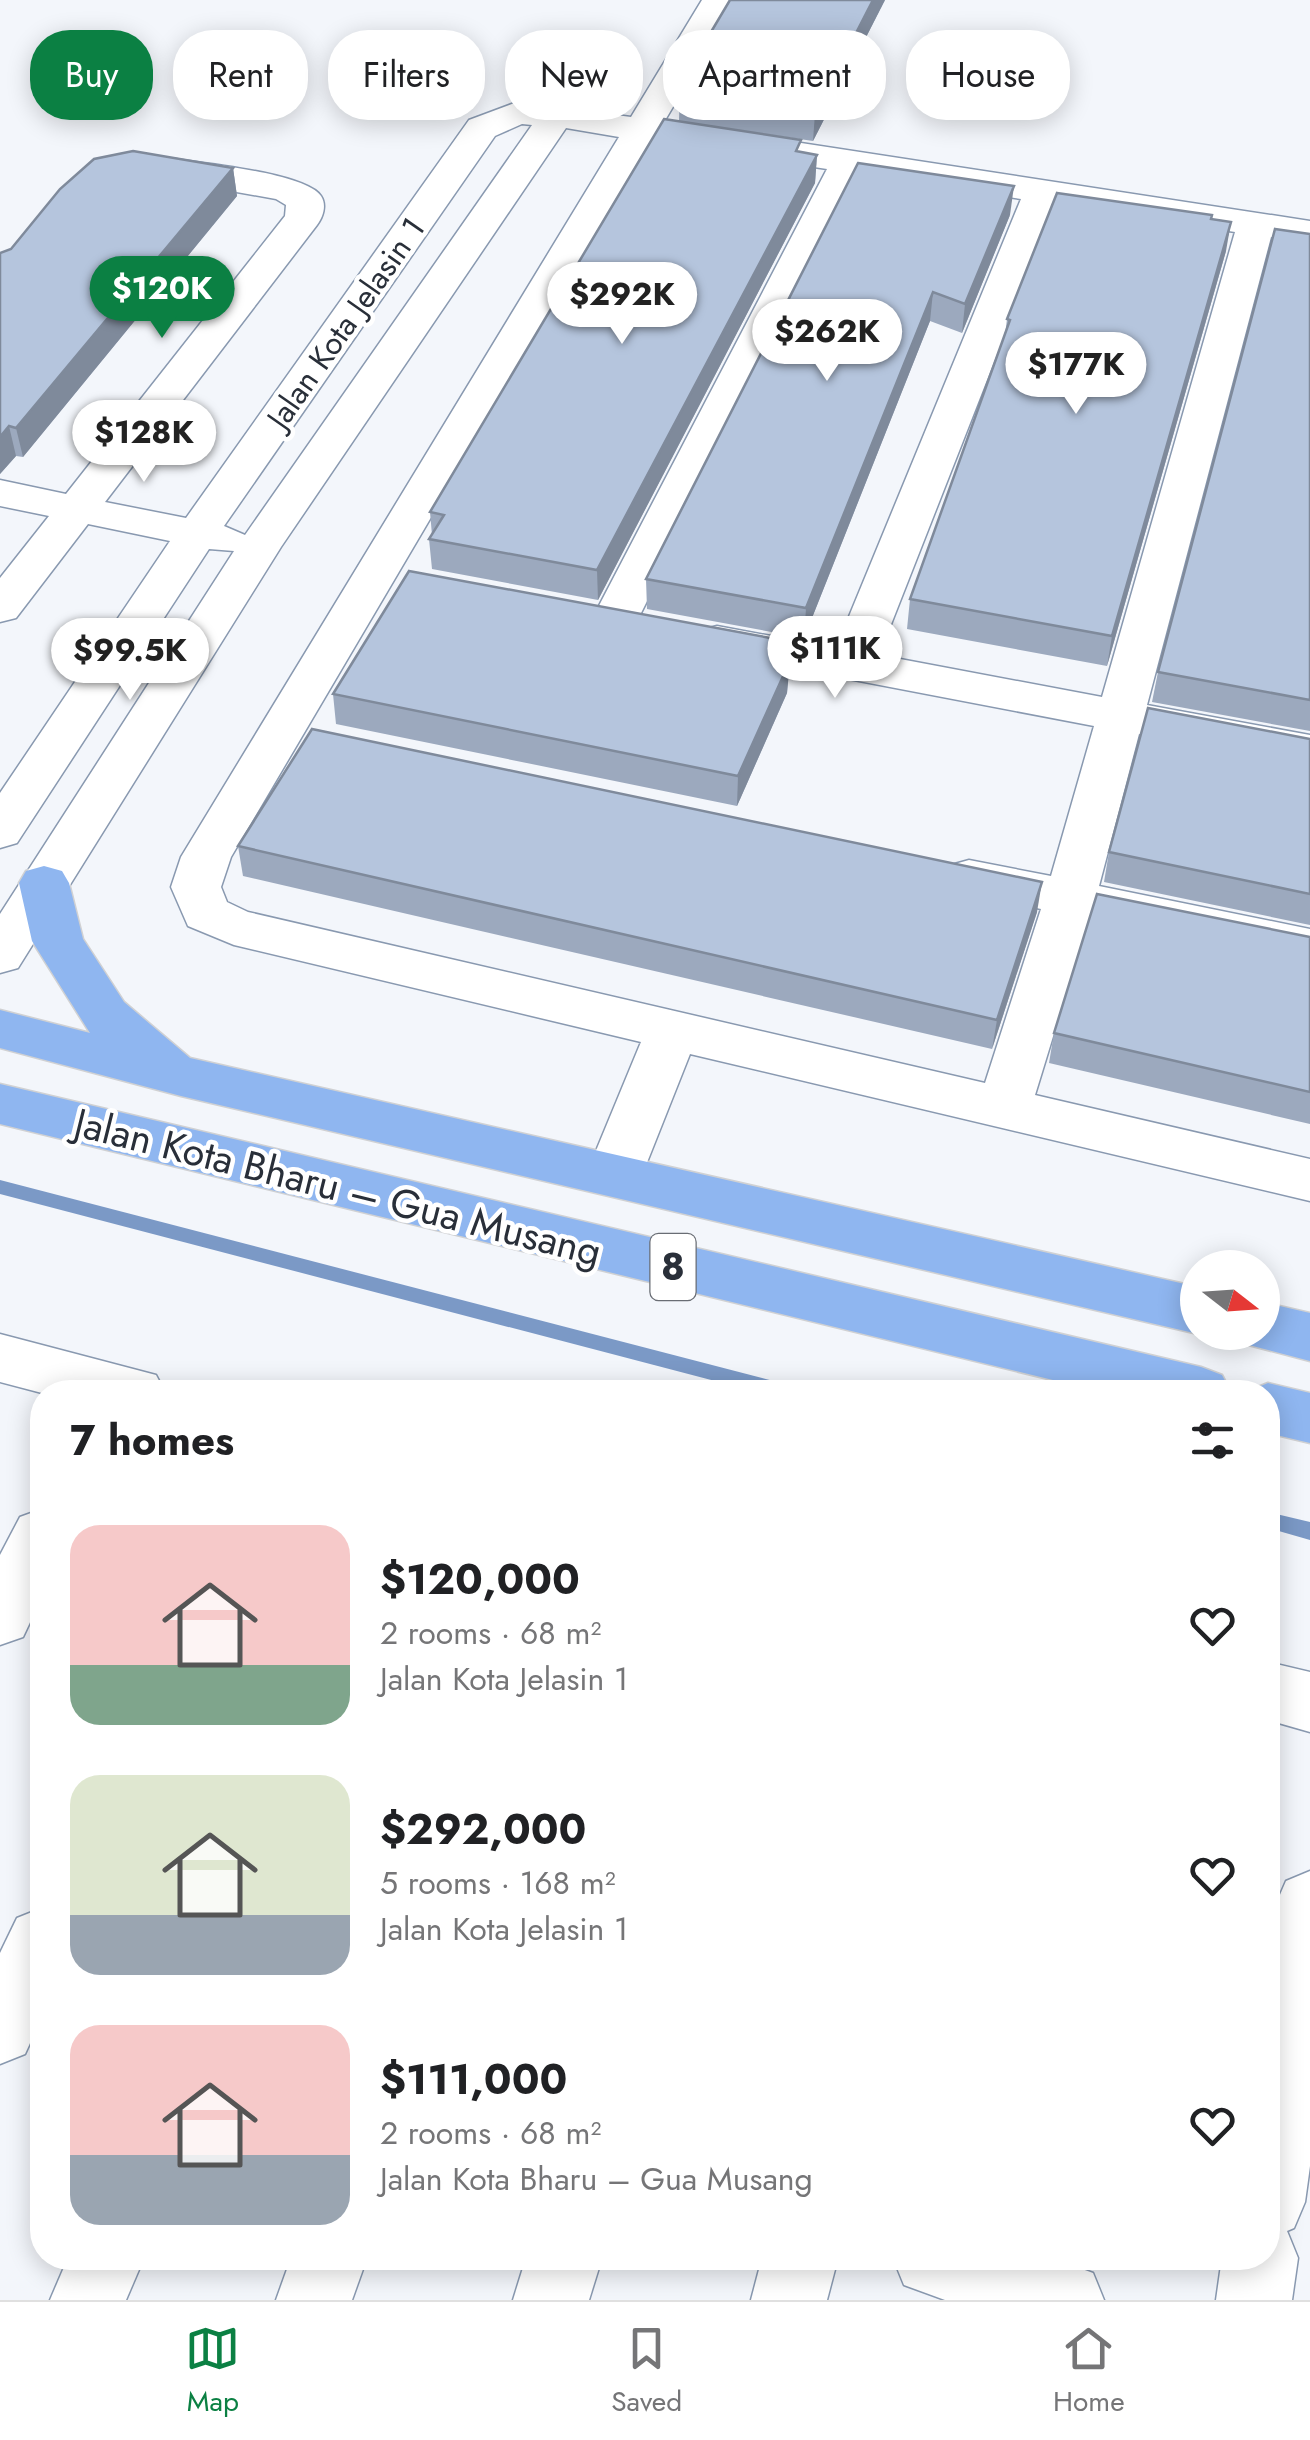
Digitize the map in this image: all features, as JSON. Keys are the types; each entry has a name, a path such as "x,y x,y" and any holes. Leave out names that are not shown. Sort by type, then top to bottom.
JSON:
{"main road":[{"path":"44,882 58,941 105,1016 181,1076"},
{"name":"Jalan Kota Bharu – Gua Musang","path":"0,1029 181,1076 1180,1307"},
{"name":"Jalan Kota Bharu – Gua Musang","path":"0,1104 144,1142 1150,1380"},
{"path":"0,1145 29,1140 144,1142"},
{"path":"1280,1330 1310,1337"},
{"path":"1280,1411 1310,1418"}],"street":[{"path":"718,0 393,580 300,736 206,857 196,887 206,913 234,927 1310,1180"},
{"name":"Jalan Kota Jelasin 1","path":"0,830 197,534 482,128 505,118"},
{"path":"0,955 259,547 553,120"},
{"name":"Jalan Kota Jelasin 1","path":"583,120 1310,232"},
{"path":"849,161 627,624 1310,751"},
{"path":"0,608 304,217 305,200 286,190 119,164"},
{"path":"852,666 1042,190"},
{"path":"1004,1109 1122,716 1256,224"},
{"path":"0,493 259,547"},
{"path":"916,866 1310,947"},
{"path":"614,1174 672,1031"},
{"path":"0,1358 83,1380"},
{"path":"0,1617 30,1559"},
{"path":"1280,1694 1310,1702"},
{"path":"1280,2117 1310,1904"},
{"path":"88,2300 101,2270"},
{"path":"314,2300 325,2270"},
{"path":"551,2300 560,2270"},
{"path":"790,2300 797,2270"},
{"path":"976,2270 1036,2286"},
{"path":"1254,2300 1258,2270"}],"building":[{"path":"730,0 873,0 858,30 712,30"},
{"path":"663,120 801,140 796,151 817,155 597,570 429,539 444,515 430,512"},
{"path":"133,151 233,168 16,428 9,426 0,437 0,253 11,249 60,189 94,159"},
{"path":"858,163 1014,186 965,304 933,292 806,608 646,579"},
{"path":"1057,193 1212,215 1211,219 1231,222 1112,636 910,599 1010,320 1007,319"},
{"path":"1275,229 1310,234 1310,700 1158,672"},
{"path":"409,571 792,642 784,662 789,663 738,776 333,694"},
{"path":"1148,708 1310,739 1310,894 1109,852"},
{"path":"312,729 1042,882 997,1020 238,846"},
{"path":"1097,894 1310,937 1310,1092 1054,1033"}],"waterway":[{"path":"0,1187 739,1380"},
{"path":"1280,1523 1310,1531"}]}
